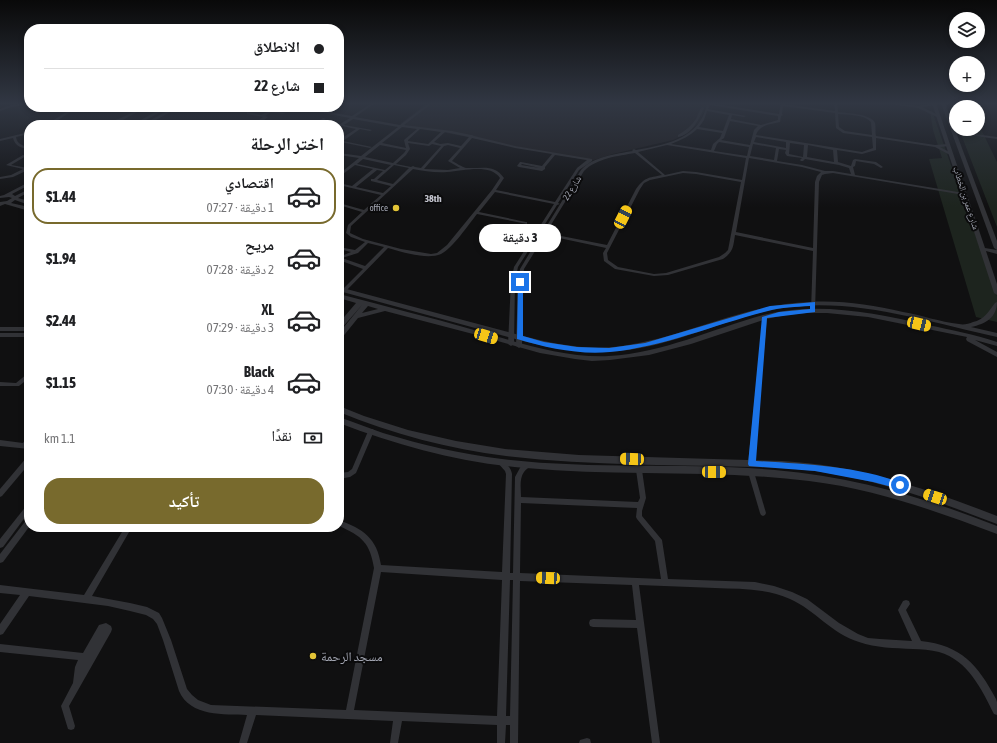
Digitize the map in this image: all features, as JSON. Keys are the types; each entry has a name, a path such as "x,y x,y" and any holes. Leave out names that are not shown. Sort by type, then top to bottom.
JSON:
{"street":[{"path":"0,140 10,138"},
{"path":"0,143 12,138"},
{"path":"13,138 17,144 24,146"},
{"path":"344,172 370,147 383,138"},
{"path":"344,168 386,138"},
{"path":"406,142 409,138"},
{"path":"432,143 437,138"},
{"path":"464,169 450,161 470,138"},
{"path":"480,138 554,154 590,160"},
{"name":"شارع 22","path":"519,346 521,274 524,264 583,170 588,166 606,158 674,138"},
{"name":"شارع 22","path":"511,344 514,273 521,257 578,169 590,160 665,144 684,138"},
{"path":"744,181 692,172 683,172 650,178 641,184 605,253 605,259 613,266 640,274 660,275 725,256 730,250 744,181 748,157 754,138"},
{"path":"765,138 862,153 872,151 876,146 875,138"},
{"path":"879,138 941,147 948,145"},
{"name":"شارع عمر بن الخطاب","path":"945,138 997,293"},
{"name":"شارع عمر بن الخطاب","path":"956,138 997,248"},
{"path":"712,152 715,144 720,140 787,148"},
{"path":"788,141 788,155 851,167"},
{"path":"406,142 428,145 432,143 462,147"},
{"path":"374,181 405,154 408,149 406,142"},
{"path":"344,143 370,147"},
{"path":"379,144 408,149"},
{"path":"422,169 443,147 441,144"},
{"path":"665,144 802,166 824,172 854,175 964,194"},
{"path":"802,166 802,161 805,157 806,144"},
{"path":"935,146 951,154"},
{"path":"775,162 778,147"},
{"path":"835,148 836,162 838,164"},
{"path":"633,150 664,175"},
{"path":"544,168 521,163 518,166 539,170 544,168 554,154"},
{"path":"344,155 360,157 394,164 413,167 422,169 442,171 485,169 499,173 502,178 494,191 449,246 442,252 436,254 426,255 368,241 350,236 347,230 349,226 413,167"},
{"path":"24,156 8,165 24,167"},
{"path":"851,167 853,166 855,160 875,163 881,167"},
{"path":"354,164 386,171"},
{"path":"851,167 854,175"},
{"path":"353,187 376,169"},
{"path":"0,178 12,176 24,170"},
{"path":"813,307 817,178 824,172"},
{"path":"364,178 393,185"},
{"path":"344,185 383,194"},
{"path":"2,197 24,186"},
{"path":"494,191 561,205"},
{"path":"12,205 24,195"},
{"path":"2,197 12,196 24,202"},
{"path":"3,204 24,199"},
{"path":"3,204 24,208"},
{"path":"344,205 365,211"},
{"path":"476,213 526,223"},
{"path":"991,231 997,232"},
{"path":"537,232 608,247"},
{"path":"733,233 815,250"},
{"path":"344,257 356,252 368,241"},
{"path":"344,286 388,246"},
{"path":"344,249 356,252"},
{"path":"982,249 989,252 997,252"},
{"path":"344,261 365,268"},
{"path":"344,290 512,336 544,344 577,349 626,348 679,335 770,308 856,306 997,335"},
{"path":"344,297 511,344 550,354 577,357 598,358 629,356 684,342 765,317 813,307 888,317 997,344"},
{"path":"347,298 350,314"},
{"path":"344,321 363,303"},
{"path":"344,331 357,316 363,303"},
{"path":"938,322 964,326 975,325 983,322 989,317 997,304"},
{"path":"856,306 859,313"},
{"path":"357,316 372,311 386,310"},
{"path":"763,513 751,468 765,317"},
{"path":"0,329 24,329"},
{"path":"950,332 977,343 997,355"},
{"path":"0,335 24,335"},
{"path":"0,384 17,385 24,379"},
{"path":"344,411 372,421 420,435 486,449 528,455 606,458 751,468 843,482 920,502 997,530"},
{"path":"344,422 415,445 432,449 500,462 528,465 639,470 751,468 793,465 841,472 900,485 997,520"},
{"path":"344,475 350,474 354,471 371,431"},
{"path":"415,445 421,439 420,435"},
{"path":"432,449 430,444 437,439"},
{"path":"0,444 24,446"},
{"path":"606,458 607,468"},
{"path":"500,462 508,470 509,474 500,743"},
{"path":"0,494 24,465"},
{"path":"514,743 518,477 520,472 528,465"},
{"path":"639,470 643,498 640,505 639,517 658,540 665,583"},
{"path":"841,472 843,482"},
{"path":"518,500 640,505"},
{"path":"1,541 24,513"},
{"path":"344,525 357,531 370,542 374,550 378,568 349,715"},
{"path":"0,560 24,529"},
{"path":"85,600 126,532"},
{"path":"378,568 517,577 755,586 768,588 786,593 803,602 838,627 857,638 878,643 938,648 950,652 963,660 974,670 983,682 997,711"},
{"path":"635,582 656,743"},
{"path":"0,589 85,600 150,611 160,621 184,691 190,700 199,707 253,711 515,721"},
{"path":"0,631 26,592"},
{"path":"906,604 902,610 919,646"},
{"path":"593,623 641,624"},
{"path":"0,648 90,652"},
{"path":"71,726 65,706 77,683 90,652"},
{"path":"77,683 79,667 90,652"},
{"path":"243,743 253,711"},
{"path":"394,743 398,716"}],"shaded area":[{"path":"471,138 678,138 591,161"},
{"path":"935,138 941,138 997,296 997,322 976,317 929,159 942,158"},
{"path":"962,138 985,138 997,162 997,227"}],"place":[{"name":"office","path":"396,208"},
{"name":"مسجد الرحمة","path":"313,656"}],"district":[{"name":"38th","path":"433,198"}],"route":[{"path":"520,282 520,338 544,344 577,349 609,350 645,345 770,308 813,304 813,311 779,314 765,317 752,464 793,465 815,468 873,478 900,485"}]}
